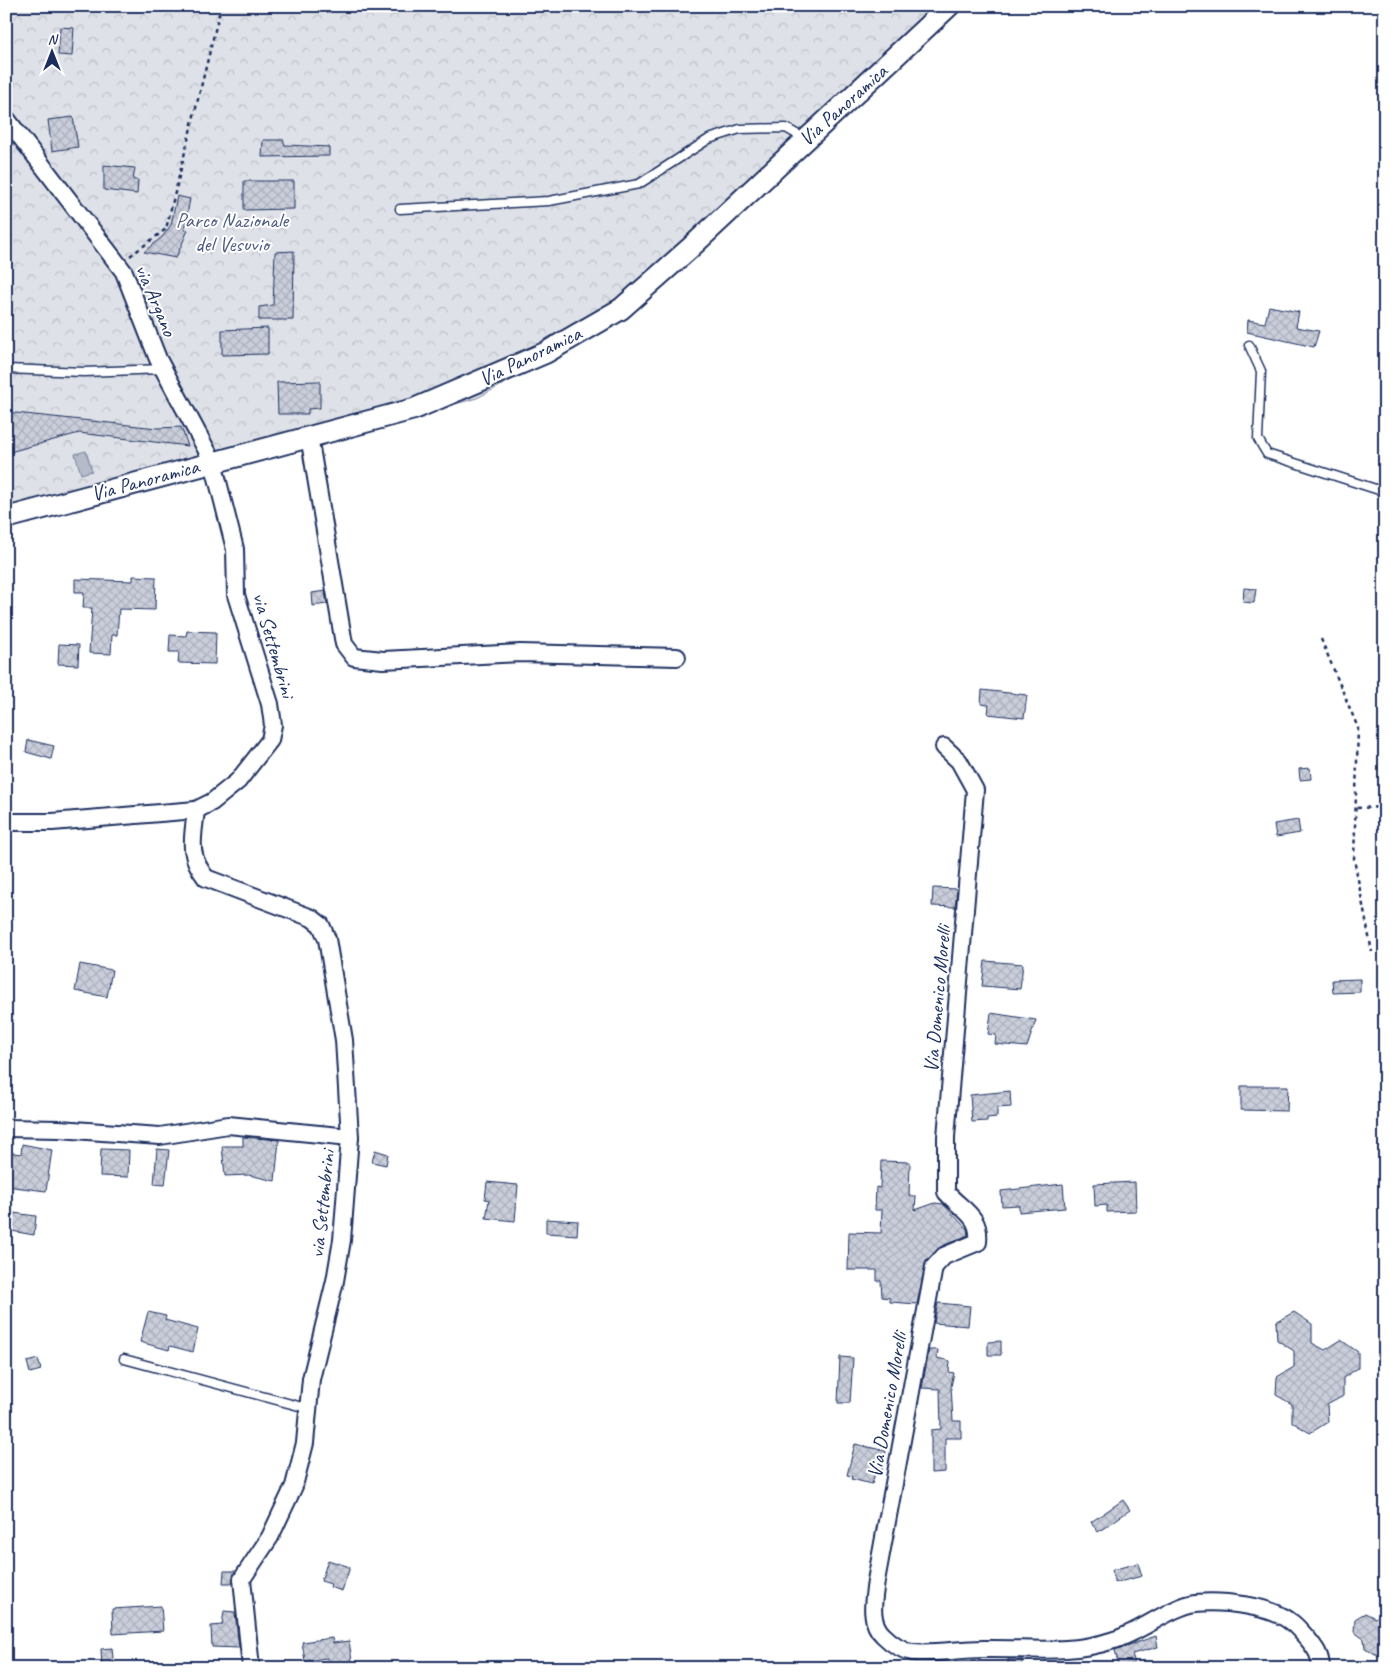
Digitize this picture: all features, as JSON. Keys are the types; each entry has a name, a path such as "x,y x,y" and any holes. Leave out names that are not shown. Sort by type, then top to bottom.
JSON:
{"street":[{"name":"Via Panoramica","path":"6,518 414,409 545,353 621,309 689,249 949,6"},
{"name":"via Argano","path":"6,118 124,272 163,369 213,462"},
{"path":"309,436 344,644 354,657 383,660 520,653 677,657"},
{"name":"via Settembrini","path":"6,822 52,822 196,810 212,802 238,782 270,740 273,725 270,704 236,595 235,549 213,462"},
{"name":"Via Domenico Morelli","path":"944,747 959,761 975,790 946,1137 946,1192 973,1218 978,1226 979,1236 978,1242 944,1256 934,1267 876,1581 873,1611 876,1623 881,1633 894,1645 910,1652 1001,1649 1062,1651 1114,1641 1141,1630 1179,1609 1195,1603 1222,1602 1256,1607 1290,1621 1317,1650 1321,1668"},
{"name":"via Settembrini","path":"196,810 192,848 196,865 206,878 312,918 321,925 327,938 344,1040 350,1137 342,1240 335,1281 311,1379 310,1409 305,1443 289,1502 270,1537 242,1579 251,1668"},
{"path":"6,1128 42,1128 160,1136 228,1124 350,1137"}],"lane":[{"path":"400,209 550,201 638,184 709,139 740,129 786,128 805,140"},
{"path":"1249,345 1261,371 1258,439 1267,454 1385,492"},
{"path":"6,369 84,372 163,369"},
{"path":"124,1359 310,1409"}],"path":[{"path":"118,264 166,230 221,6"},
{"path":"1321,639 1358,728 1354,859 1372,952"},
{"path":"1357,808 1385,807"}],"green space":[{"name":"Parco Nazionale del Vesuvio","path":"6,6 959,6 713,241 594,337 477,398 110,501 6,527"}],"water":[{"path":"86,451 92,471 81,474 75,454"}],"building":[{"path":"60,27 74,28 72,56 58,55"},
{"path":"73,117 78,147 52,151 48,120"},
{"path":"263,140 283,140 285,145 329,147 329,156 262,157"},
{"path":"104,165 135,168 133,180 138,180 137,194 104,190"},
{"path":"244,181 294,181 294,209 244,210"},
{"path":"177,196 190,199 184,230 188,230 176,258 144,252 163,236 171,225"},
{"path":"294,251 293,320 259,320 259,307 273,305 275,252"},
{"path":"1269,306 1299,312 1296,327 1319,331 1314,347 1247,332 1248,320 1265,323"},
{"path":"268,328 268,354 222,355 222,330"},
{"path":"320,381 320,408 308,409 308,414 278,414 277,382"},
{"path":"6,412 157,428 181,427 188,446 79,433 6,453"},
{"path":"133,576 156,577 155,610 119,609 117,635 112,635 111,654 89,653 92,608 83,608 84,592 75,592 75,579 133,581"},
{"path":"1244,588 1256,589 1254,603 1243,602"},
{"path":"325,591 327,604 313,606 312,593"},
{"path":"187,631 216,632 215,664 178,663 179,652 169,652 170,635 186,636"},
{"path":"59,644 79,645 78,665 58,664"},
{"path":"982,690 1027,695 1024,718 988,714 989,705 981,704"},
{"path":"28,740 54,746 51,759 26,752"},
{"path":"1310,768 1311,779 1300,780 1299,769"},
{"path":"1298,820 1300,833 1276,837 1274,824"},
{"path":"933,888 957,889 955,907 932,906"},
{"path":"985,961 1023,964 1020,989 982,986"},
{"path":"80,964 112,970 107,997 75,991"},
{"path":"1360,979 1360,992 1333,993 1332,980"},
{"path":"991,1013 1036,1020 1027,1047 995,1044 996,1035 988,1034"},
{"path":"1241,1086 1288,1086 1287,1111 1241,1110"},
{"path":"1010,1091 1011,1107 997,1108 997,1117 987,1118 987,1121 972,1122 970,1095"},
{"path":"243,1137 279,1140 275,1181 249,1175 225,1176 222,1146 243,1146"},
{"path":"22,1144 52,1150 46,1191 6,1186 6,1152 21,1154"},
{"path":"101,1149 129,1150 128,1177 100,1176"},
{"path":"157,1149 169,1150 165,1185 154,1184"},
{"path":"375,1150 388,1154 386,1165 372,1162"},
{"path":"881,1161 910,1162 909,1196 916,1196 915,1210 935,1203 943,1204 967,1229 968,1235 940,1247 926,1261 917,1304 890,1302 890,1298 882,1297 881,1281 877,1281 877,1270 848,1270 849,1232 881,1233 882,1210 875,1210 876,1187 880,1188"},
{"path":"487,1182 518,1185 515,1221 486,1218 489,1200 485,1199"},
{"path":"1135,1182 1136,1211 1107,1212 1107,1205 1095,1206 1094,1184"},
{"path":"1063,1184 1065,1208 1019,1212 1019,1205 1002,1206 1001,1191"},
{"path":"6,1212 36,1216 34,1235 6,1230"},
{"path":"546,1219 578,1221 577,1235 546,1233"},
{"path":"938,1303 970,1306 968,1326 934,1323"},
{"path":"148,1312 166,1316 165,1320 198,1329 193,1352 170,1346 169,1350 140,1342"},
{"path":"1294,1312 1312,1324 1312,1343 1325,1350 1341,1340 1358,1352 1358,1368 1343,1378 1343,1396 1327,1405 1328,1422 1310,1433 1292,1422 1292,1404 1276,1395 1277,1377 1294,1367 1294,1351 1277,1340 1276,1322"},
{"path":"1001,1341 1001,1355 988,1355 988,1342"},
{"path":"929,1350 938,1350 937,1358 950,1361 949,1372 954,1373 951,1386 953,1421 961,1421 961,1438 945,1438 945,1472 931,1473 931,1430 941,1429 940,1389 922,1388"},
{"path":"840,1357 853,1358 850,1403 838,1403"},
{"path":"38,1359 41,1370 30,1373 27,1362"},
{"path":"855,1444 886,1451 881,1474 875,1473 872,1484 851,1479 852,1476 847,1475"},
{"path":"1123,1500 1130,1510 1098,1532 1091,1522"},
{"path":"328,1560 350,1567 342,1591 330,1587 331,1584 321,1581"},
{"path":"1138,1563 1142,1576 1115,1583 1112,1570"},
{"path":"224,1571 235,1571 232,1583 223,1583"},
{"path":"161,1606 163,1631 113,1634 112,1609"},
{"path":"224,1611 235,1612 239,1648 212,1647 211,1626 222,1625"},
{"path":"1385,1611 1385,1651 1379,1656 1365,1648 1364,1639 1354,1632 1355,1619 1365,1613 1375,1618"},
{"path":"1156,1636 1158,1647 1132,1654 1135,1663 1119,1667 1115,1650"},
{"path":"332,1638 333,1643 349,1641 353,1668 328,1668 327,1658 305,1661 302,1642"},
{"path":"112,1648 114,1668 102,1668 101,1649"},
{"path":"1008,1659 1022,1659 1022,1667 1008,1667"}]}
